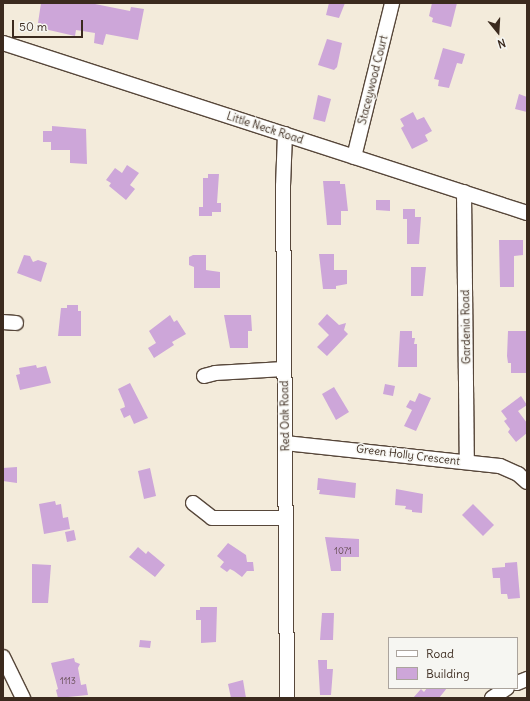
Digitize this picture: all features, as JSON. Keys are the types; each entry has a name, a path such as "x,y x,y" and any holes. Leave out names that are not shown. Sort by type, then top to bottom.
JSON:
{"street":[{"name":"Staceywood Court","path":"354,157 392,3"},
{"name":"Little Neck Road","path":"3,43 527,213"},
{"name":"Red Oak Road","path":"285,134 283,186 287,698"},
{"name":"Gardenia Road","path":"464,192 467,462"},
{"path":"204,376 216,372 284,369"},
{"name":"Green Holly Crescent","path":"285,443 500,466 510,470 527,482"},
{"path":"193,503 212,518 286,518"},
{"path":"3,657 23,698"},
{"path":"492,698 506,689"}],"building":[{"path":"41,3 90,3 130,11 131,7 144,9 138,40 106,34 103,45 94,43 95,33 76,30 75,36 40,28 41,23 38,23"},
{"path":"329,3 345,3 339,18 326,15"},
{"path":"432,3 457,3 451,27 432,22 433,18 429,16"},
{"path":"327,39 342,43 337,67 334,70 318,65"},
{"path":"443,48 465,54 462,64 457,63 449,88 438,86 439,80 434,79"},
{"path":"519,94 527,97 527,112 515,109"},
{"path":"318,95 331,99 325,122 313,119"},
{"path":"413,112 417,120 424,117 432,131 425,135 428,141 412,149 401,128 404,126 400,119"},
{"path":"52,126 86,129 87,164 70,163 70,150 51,150 51,142 43,142 43,131 52,131"},
{"path":"127,165 139,173 130,185 135,189 126,200 109,186 111,183 106,180 115,168 122,173"},
{"path":"208,174 219,174 217,203 221,203 221,212 212,212 212,216 199,216 199,207 203,207 203,178 208,178"},
{"path":"323,181 340,181 340,184 345,184 348,211 341,211 341,225 327,225"},
{"path":"376,200 390,200 390,211 376,210"},
{"path":"403,209 415,209 415,217 421,217 419,244 407,244 407,219 403,219"},
{"path":"499,240 523,240 523,255 514,256 514,287 500,287"},
{"path":"319,254 334,254 334,270 347,270 347,284 336,286 336,289 323,289"},
{"path":"24,255 30,256 33,262 38,260 47,263 41,282 17,273"},
{"path":"193,255 206,255 206,270 220,272 220,288 194,288 194,267 189,265 189,257"},
{"path":"411,267 426,267 423,296 411,296"},
{"path":"67,305 78,305 78,311 81,311 81,336 58,336 61,308 67,308"},
{"path":"327,314 339,325 346,323 344,330 348,334 327,356 317,347 329,335 318,324"},
{"path":"170,315 174,322 177,320 186,334 172,342 174,345 154,358 148,348 156,343 149,331"},
{"path":"224,315 251,315 252,331 248,331 248,348 230,348"},
{"path":"400,331 412,331 412,338 415,338 414,344 417,344 417,367 398,367"},
{"path":"508,331 526,331 526,373 511,373 511,363 508,363 507,356"},
{"path":"36,365 37,368 46,366 51,383 20,390 16,375 20,374 19,368"},
{"path":"130,383 148,418 134,424 130,415 124,418 120,409 125,407 118,389"},
{"path":"385,384 395,386 393,396 383,394"},
{"path":"334,387 349,412 336,420 322,394"},
{"path":"419,393 431,398 416,431 404,426 412,410 406,407 410,400 415,402"},
{"path":"521,396 527,405 518,411 527,423 527,433 516,442 508,432 510,429 504,421 507,419 501,411"},
{"path":"17,467 17,483 3,481 3,468"},
{"path":"150,468 156,496 144,499 138,471"},
{"path":"318,478 356,483 355,498 319,494 320,490 317,490"},
{"path":"396,489 423,494 422,513 412,512 412,510 405,509 406,506 395,505"},
{"path":"55,501 56,505 61,504 63,518 68,517 70,529 44,534 39,504"},
{"path":"473,504 494,525 483,536 462,515"},
{"path":"74,530 76,540 67,542 65,532"},
{"path":"325,537 359,539 359,557 341,557 341,571 331,571"},
{"path":"228,543 246,555 247,562 253,562 254,571 247,571 242,577 230,569 227,572 220,567 224,562 217,556"},
{"path":"138,547 146,554 148,551 165,565 155,577 129,557"},
{"path":"517,562 520,598 508,599 507,594 501,594 500,578 493,578 492,568 505,567 505,563"},
{"path":"32,564 51,565 48,603 32,603"},
{"path":"200,607 217,607 216,642 201,643 201,620 196,620 196,610 200,610"},
{"path":"322,613 334,613 333,640 320,640"},
{"path":"140,640 151,641 150,648 139,647"},
{"path":"74,658 75,662 80,664 78,668 81,685 86,684 88,695 58,698 56,690 58,689 51,663"},
{"path":"318,660 327,660 327,669 333,669 331,695 320,695"},
{"path":"243,680 246,698 231,698 228,684"},
{"path":"421,689 424,692 426,689 446,689 439,698 413,698"}]}
